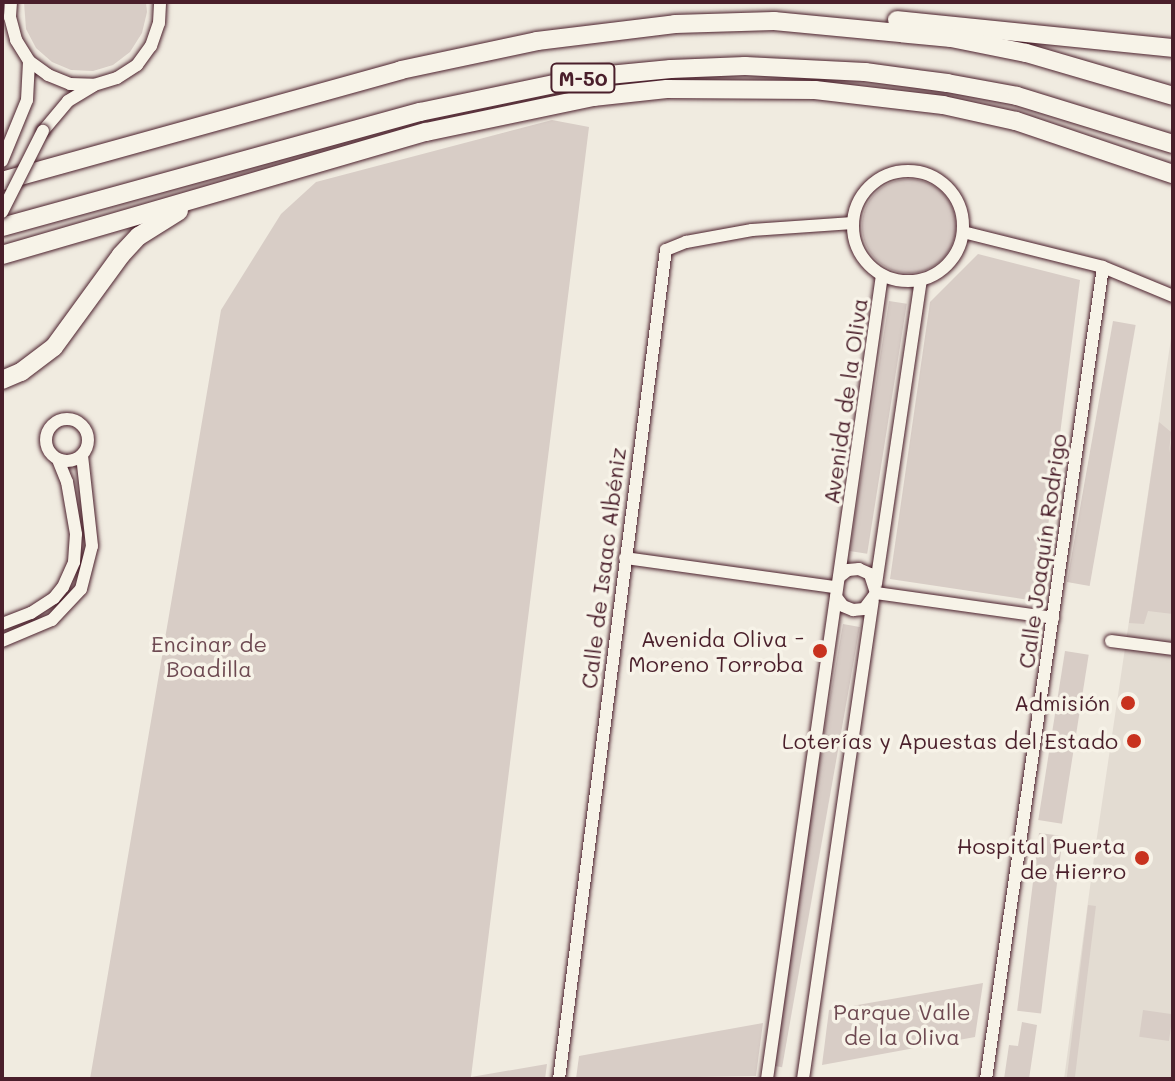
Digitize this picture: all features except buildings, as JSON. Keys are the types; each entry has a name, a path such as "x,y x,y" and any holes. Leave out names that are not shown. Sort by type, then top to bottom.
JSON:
{"highway":[{"path":"401,70 467,46 536,33 675,16 761,13 954,24 1173,48"},
{"name":"M-50","path":"2,181 401,70 606,31 675,24 774,21 951,38 1026,53 1173,96"},
{"name":"M-50","path":"2,227 420,112 588,77 671,69 745,66 865,72 947,83 1017,96 1173,144"},
{"path":"2,255 506,113 593,97 745,87 831,91 943,105 1028,125 1173,174"},
{"path":"2,380 21,372 54,347 139,236 184,208 228,189"}],"street":[{"path":"11,2 10,17 16,40 29,61 59,80 94,85"},
{"path":"2,212 43,131 68,101 137,65 151,46 159,23 160,2"},
{"path":"2,161 27,100 29,61"},
{"path":"853,223 857,206 879,179 912,171 929,175 950,191 962,214 963,232 950,263 921,280 908,282 882,275"},
{"name":"Avenida de la Oliva","path":"767,1079 882,275 860,253 853,223"},
{"name":"Calle de Isaac Albéniz","path":"559,1079 666,250 686,242 752,230 853,223"},
{"path":"963,232 1103,267 1173,296"},
{"name":"Calle Joaquín Rodrigo","path":"986,1079 1103,267"},
{"path":"803,1079 921,280"},
{"path":"2,624 31,613 54,598 74,562 76,534 67,482 58,460 48,450 47,436 54,424 68,419 81,424 88,436 82,456 92,546 81,589 52,620 2,641"},
{"path":"58,460 71,461 82,456"},
{"path":"625,558 837,587"},
{"path":"859,569 870,574 875,593 864,609 853,610 843,606 837,587 848,570 859,569"},
{"path":"875,593 1053,618"},
{"path":"1112,638 1173,647"}],"shaded area":[{"name":"Hospital Puerta de Hierro","path":"1173,325 1173,1079 1064,1079 1095,850"}],"green space":[{"path":"24,2 146,2 147,12 142,33 130,52 113,65 93,71 71,70 52,62 36,48 26,29"},
{"name":"Encinar de Boadilla","path":"552,120 589,127 471,1077 547,1064 545,1079 90,1079 221,310 281,214 316,182"},
{"path":"909,179 927,183 942,193 952,208 956,226 952,244 942,259 927,269 909,273 891,269 876,259 866,244 862,226 866,208 876,193 891,183"},
{"path":"978,254 1080,280 1039,596 1029,600 890,579 930,302"},
{"path":"889,301 907,304 867,554 849,551"},
{"path":"1113,321 1136,325 1090,586 1067,582"},
{"path":"1159,422 1171,432 1169,453 1173,433 1173,614 1148,611 1144,624 1129,623"},
{"path":"843,624 860,627 782,1067 765,1064"},
{"path":"1065,651 1089,655 1062,824 1038,820"},
{"path":"1039,833 1063,836 1041,1014 1017,1011"},
{"path":"1088,905 1096,906 1075,1079 1067,1079"},
{"name":"Parque Valle de la Oliva","path":"983,983 975,1037 822,1065 829,1010"},
{"path":"1143,1010 1173,1014 1169,1041 1139,1037"},
{"path":"1022,1022 1037,1025 1029,1079 1004,1079 1009,1045 1018,1046"},
{"path":"763,1023 756,1076 576,1079 579,1056"}],"place":[{"name":"Avenida Oliva - Moreno Torroba","path":"820,651"},
{"name":"Admisión","path":"1128,703"},
{"name":"Loterías y Apuestas del Estado","path":"1134,741"},
{"name":"Hospital Puerta de Hierro","path":"1142,858"}]}
